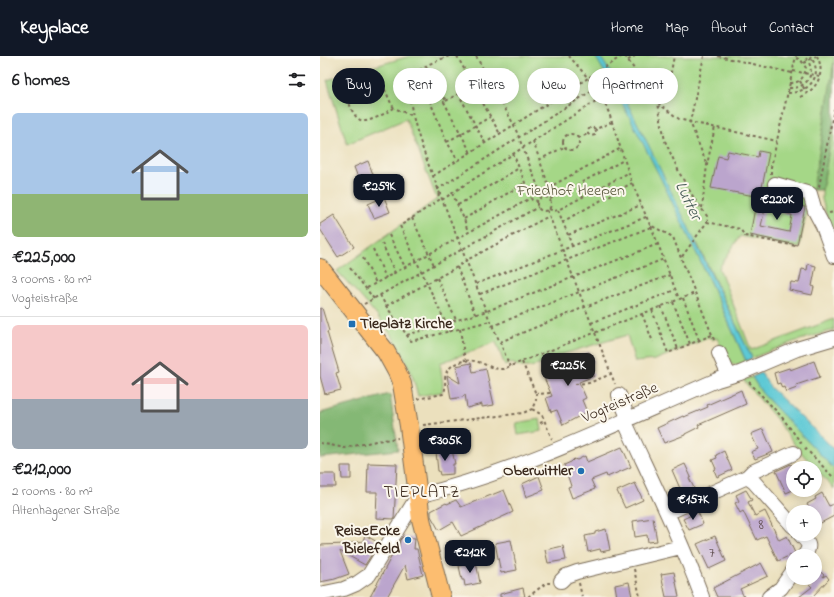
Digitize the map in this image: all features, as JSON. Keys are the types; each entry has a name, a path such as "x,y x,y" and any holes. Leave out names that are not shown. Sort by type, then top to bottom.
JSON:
{"main road":[{"path":"320,268 386,352 397,372 406,401 421,519 441,597"}],"street":[{"path":"775,184 808,192 811,196 815,211 829,225 834,256"},
{"name":"Vogteistraße","path":"418,496 454,487 556,449 797,349 834,338"},
{"path":"720,353 735,374"},
{"path":"619,395 626,419 702,597"},
{"path":"667,513 747,477 752,472 794,453"},
{"path":"747,477 754,482 786,518"},
{"path":"320,594 345,593 369,575 418,496"},
{"path":"560,581 571,574 681,546"},
{"path":"769,597 781,588 786,581"}],"path":[{"path":"423,68 449,56"},
{"path":"457,56 463,68"},
{"path":"476,56 483,68"},
{"path":"433,176 588,78 568,56"},
{"path":"604,68 623,56 634,68"},
{"path":"628,60 635,56"},
{"path":"672,68 674,56"},
{"path":"704,56 690,122 707,166"},
{"path":"789,88 803,86 811,75 808,61 804,56"},
{"path":"800,97 813,89 820,76 819,64 816,56 811,57 804,63"},
{"path":"724,57 793,72 820,76"},
{"path":"775,184 771,173 790,83 796,57 804,63 806,68 805,74 800,81 790,83"},
{"path":"788,93 798,92 810,86 815,76 815,65 811,57"},
{"path":"394,108 367,121 362,121 356,117 352,110 349,101 350,95 357,88 371,81 385,88 388,100 394,108 413,116"},
{"path":"800,81 807,94"},
{"path":"438,189 588,93"},
{"path":"412,104 413,116 425,155 492,326 510,367"},
{"path":"431,104 447,142 458,161"},
{"path":"445,104 471,152"},
{"path":"464,104 485,143"},
{"path":"483,104 500,134"},
{"path":"502,104 520,138 543,197"},
{"path":"442,200 591,104"},
{"path":"605,104 632,183 651,226 679,299"},
{"path":"658,104 665,141 680,174 695,200 708,216 708,222 681,258"},
{"path":"659,104 679,118 690,122 778,141"},
{"path":"808,192 819,190 834,109"},
{"path":"447,142 490,117"},
{"path":"578,138 588,134 591,136 595,135 596,130 612,122"},
{"path":"588,134 588,130 591,127 596,130"},
{"path":"702,208 707,166 715,127"},
{"path":"572,134 578,138 578,144 575,149 569,150 564,146 563,141 566,136 572,134"},
{"path":"533,141 549,187"},
{"path":"539,160 564,146"},
{"path":"513,153 532,200 538,201 543,197 544,190 621,148"},
{"path":"543,197 550,199 624,160"},
{"path":"458,204 519,168"},
{"path":"538,207 543,211 548,209 554,211 558,210 628,172"},
{"path":"464,219 525,183"},
{"path":"562,222 632,183"},
{"path":"438,189 439,200 400,226 450,332"},
{"path":"452,193 458,204 468,232"},
{"path":"366,288 531,198"},
{"path":"550,199 551,204 548,209 549,216 619,395"},
{"path":"538,201 538,207"},
{"path":"568,235 641,205"},
{"path":"354,310 538,207"},
{"path":"558,210 572,246"},
{"path":"386,306 457,267 466,260 549,216"},
{"path":"476,284 646,216"},
{"path":"412,218 434,265"},
{"path":"708,222 740,229 745,236 796,246"},
{"path":"480,294 651,226 673,237 720,353"},
{"path":"389,235 405,267"},
{"path":"382,243 395,273"},
{"path":"407,335 487,310 658,244"},
{"path":"373,249 386,278"},
{"path":"363,258 376,283"},
{"path":"492,326 664,259"},
{"path":"457,267 475,314"},
{"path":"350,268 374,299"},
{"path":"500,342 585,307 670,275"},
{"path":"437,278 456,320"},
{"path":"591,323 676,290"},
{"path":"406,401 443,394 445,392 445,375 447,371 455,364 466,361 476,361 499,370 510,367 594,332 695,293"},
{"path":"380,295 411,341 490,321"},
{"path":"683,298 699,340"},
{"path":"673,302 690,344"},
{"path":"661,306 678,349"},
{"path":"652,310 668,353 712,335"},
{"path":"642,314 653,342"},
{"path":"460,329 466,361"},
{"path":"320,443 345,448 410,432 523,413 532,409 536,400 536,394 522,362"},
{"path":"576,384 589,383 611,374"},
{"path":"735,374 781,416 806,448 834,478"},
{"path":"536,394 550,393"},
{"path":"532,409 542,415 556,449"},
{"path":"540,423 545,421"},
{"path":"632,559 640,597"},
{"path":"528,597 546,583 560,581"}],"green space":[{"name":"Friedhof Heepen","path":"410,56 834,56 813,190 811,190 799,248 740,236 719,268 751,350 834,319 834,330 793,342 752,358 697,243 694,247 746,361 735,365 727,362 717,338 712,340 710,337 655,360 635,362 627,335 556,356 557,361 530,367 521,367 511,363 505,366 496,342 440,363 443,384 442,392 418,396 413,377 397,343 375,314 337,271 437,199 406,119 347,144 334,104 385,104 385,68 368,68"},
{"path":"834,63 834,119 822,190 813,190"},
{"name":"Friedhof Heepen","path":"332,79 332,96 327,80"},
{"path":"834,119 834,242 822,199 822,190"},
{"path":"752,377 762,393 834,469 834,489 822,476 822,461 809,461 797,448 774,416 743,380"},
{"path":"390,394 398,450 320,458 320,413"},
{"path":"540,419 542,431 518,435 516,423"}],"water":[{"path":"595,56 600,56 608,68 602,68"},
{"path":"622,104 628,104 752,358 746,361 661,179"},
{"path":"761,373 770,387 834,449 834,469 762,393 752,377"}],"building":[{"path":"728,151 758,157 759,151 769,153 760,197 711,188 718,156 726,158"},
{"path":"368,161 374,177 360,183 354,167"},
{"path":"384,197 390,212 374,218 368,204"},
{"path":"757,197 805,207 797,245 750,235","holes":["765,209 792,215 789,232 761,226"]},
{"path":"334,215 354,247 338,257 320,229 320,224"},
{"path":"808,264 816,266 812,286 814,287 812,295 789,290 791,282 799,283 802,269 807,270"},
{"path":"322,308 329,331 327,332 339,372 336,373 341,390 325,394 320,376 320,309"},
{"path":"589,352 594,362 589,364 594,376 579,382 586,398 582,400 587,412 563,425 557,410 551,412 546,398 552,396 541,371"},
{"path":"814,361 820,377 796,385 797,388 786,392 780,383 777,384 774,373 789,368 790,370"},
{"path":"471,363 473,372 486,369 494,405 482,407 482,404 467,408 465,394 463,397 451,399 447,375 460,383 456,366"},
{"path":"741,390 746,404 698,425 699,427 685,435 664,443 657,428 708,407 707,405"},
{"path":"763,429 773,452 755,459 751,452 758,449 751,434"},
{"path":"622,447 631,467 607,477 606,474 591,480 595,489 572,498 568,487 571,486 564,465 574,459 577,460 585,456 587,462"},
{"path":"452,450 455,464 453,464 453,474 440,475 438,471 436,452"},
{"path":"724,451 732,470 717,477 714,470 716,469 712,460 717,458 716,455"},
{"path":"368,463 397,464 394,519 376,518 377,492 367,492"},
{"path":"685,464 694,488 682,493 672,470"},
{"path":"341,466 351,466 351,479 342,479"},
{"path":"786,466 786,493 776,471"},
{"path":"320,474 335,474 336,487 320,487"},
{"path":"539,476 544,490 526,497 522,484"},
{"path":"635,483 643,500 625,508 617,491"},
{"path":"504,490 513,512 461,536 453,522 439,530 431,516 431,511 446,503 447,504 456,500 461,507"},
{"path":"746,490 752,500 748,502 755,516 765,511 779,540 786,536 786,541 789,541 793,549 786,549 786,557 778,561 766,536 757,540 743,511 740,513 735,503 739,501 736,495"},
{"path":"822,493 829,506 834,504 834,516 822,522 822,505 807,504 816,499 815,497 822,497"},
{"path":"698,512 703,524 689,530 683,519"},
{"path":"653,518 657,541 648,542 647,535 635,537 633,521"},
{"path":"606,529 610,550 601,552 600,549 588,552 585,536 595,534 595,532"},
{"path":"365,535 379,543 365,565 340,551 349,574 320,582 320,545 346,544 363,541"},
{"path":"715,536 726,561 709,569 697,544"},
{"path":"403,537 415,538 414,549 417,549 423,575 408,579 405,565 387,597 370,597 397,546 399,547 400,540"},
{"path":"511,540 517,570 501,573 495,543"},
{"path":"563,546 566,560 548,563 545,550"},
{"path":"459,548 462,561 455,563 452,550"},
{"path":"476,562 480,583 465,586 459,566"},
{"path":"761,563 768,576 740,589 744,597 717,597 713,588"},
{"path":"674,572 679,597 666,597 661,574"},
{"path":"822,573 824,575 823,577 826,575 829,579 812,597 799,597 812,587 810,585 822,585"},
{"path":"629,582 632,597 617,597 615,585"},
{"path":"523,588 525,597 500,597 500,594"}],"place":[{"name":"Tieplatz Kirche","path":"352,324"},
{"name":"Oberwittler","path":"581,471"},
{"name":"ReiseEcke Bielefeld","path":"408,540"}],"district":[{"name":"TIEPLATZ","path":"422,492"}],"water label":[{"name":"Lutter","path":"688,201"}]}
